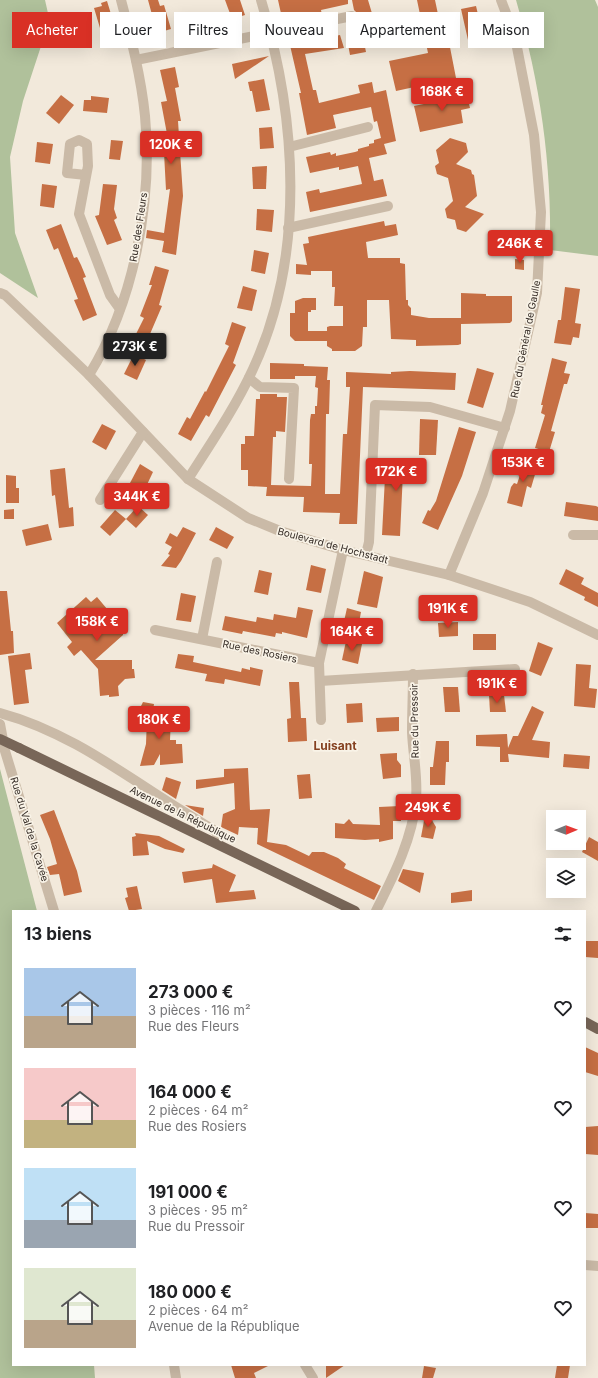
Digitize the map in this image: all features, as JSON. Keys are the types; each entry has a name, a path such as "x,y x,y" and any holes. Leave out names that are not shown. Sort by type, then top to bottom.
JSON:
{"main road":[{"name":"Avenue de la République","path":"0,739 353,910"},
{"path":"586,1023 598,1029"}],"street":[{"name":"Rue des Fleurs","path":"89,376 99,359 120,309 137,248 143,212 145,183 145,116 136,60 121,0"},
{"path":"261,0 265,12"},
{"name":"Rue du Général de Gaulle","path":"449,575 484,493 510,411 537,292 541,212 534,135 515,37 501,0"},
{"path":"136,60 250,36"},
{"path":"188,478 234,406 249,378 269,327 280,285 288,228 290,194 289,147 286,110 274,48"},
{"path":"289,147 368,127"},
{"path":"86,175 79,214 110,295 120,309"},
{"path":"288,228 388,206"},
{"name":"Boulevard de Hochstadt","path":"0,293 5,295 89,376 188,478 248,518 280,531 343,550 366,554 449,575 530,602 598,635"},
{"path":"249,378 260,387 294,388 289,479"},
{"path":"366,554 369,542 374,405 430,407 504,428"},
{"path":"100,500 143,432"},
{"path":"573,535 598,535"},
{"path":"321,720 319,663 343,550"},
{"path":"202,638 217,562"},
{"name":"Rue des Rosiers","path":"155,630 202,638 319,663"},
{"name":"Rue du Pressoir","path":"376,910 396,870 404,848 411,826 416,800 416,773 412,734 413,674 515,668"},
{"path":"320,681 413,674"},
{"path":"0,713 28,721 64,738 123,773 217,832 218,844"},
{"name":"Rue du Val de la Cavée","path":"0,724 5,751 54,910"},
{"path":"586,1266 598,1266"},
{"path":"174,1366 176,1378"},
{"path":"305,1366 313,1378"}],"green space":[{"path":"0,0 45,0 48,12 12,12 12,48 40,48 23,101 10,157 15,233 38,298 0,273"},
{"path":"516,0 595,0 598,7 598,256 550,250 549,186 543,124 528,48 544,48 544,12 519,12"},
{"path":"0,769 37,910 12,910 12,1366 94,1366 95,1378 0,1378"}],"building":[{"path":"148,0 158,0 160,6 164,5 171,29 166,30 166,12 151,12"},
{"path":"225,0 240,0 245,15 242,16 242,12 229,12"},
{"path":"278,0 348,0 348,4 321,10 321,12 281,12"},
{"path":"352,0 368,0 372,12 356,12 354,10"},
{"path":"417,0 435,0 438,12 419,12"},
{"path":"107,1 110,12 100,12 100,28 94,8 102,6 101,3"},
{"path":"476,6 477,12 468,12 468,40 461,9"},
{"path":"338,35 340,35 344,48 305,54 313,90 316,90 319,103 360,93 358,85 372,82 374,93 386,90 396,141 384,144 387,154 369,158 374,181 383,179 387,196 310,212 306,192 319,189 320,193 362,184 358,166 339,170 339,167 310,173 306,157 330,152 331,155 336,153 336,156 355,152 358,151 358,149 374,143 374,140 381,138 377,121 374,122 371,107 333,115 336,128 307,135 299,93 301,93 291,48 338,48"},
{"path":"349,48 365,48 366,52 350,55"},
{"path":"427,48 450,48 456,78 396,91 389,61 428,53"},
{"path":"269,56 235,79 232,64"},
{"path":"175,67 179,87 175,88 181,121 178,121 183,196 176,255 162,252 164,241 146,238 147,230 164,233 170,189 166,190 163,134 167,134 161,102 167,101 160,70"},
{"path":"264,79 270,110 256,112 252,91 250,91 248,82"},
{"path":"466,91 470,108 461,110 463,123 420,132 414,106 453,98 452,94"},
{"path":"61,95 74,105 59,124 46,113"},
{"path":"91,96 109,98 107,113 83,111 84,100 91,100"},
{"path":"272,127 274,148 260,149 259,128"},
{"path":"450,138 466,143 468,152 456,164 471,170 472,174 474,175 477,196 465,207 484,214 466,232 457,229 455,220 447,218 445,209 453,201 448,178 437,174 435,166 439,163 436,150"},
{"path":"111,140 123,141 120,160 109,159"},
{"path":"37,142 53,144 50,164 35,162"},
{"path":"267,166 266,189 253,189 252,167"},
{"path":"42,184 57,186 54,208 40,206"},
{"path":"103,184 117,185 114,209 117,218 114,220 122,240 107,245 95,216 99,215"},
{"path":"257,209 274,210 272,232 256,230"},
{"path":"384,221 385,226 396,224 398,235 366,242 368,258 400,258 400,263 405,264 406,300 408,300 408,305 411,308 411,315 429,318 461,318 461,293 486,294 486,296 512,296 512,321 510,323 461,324 461,344 416,346 416,340 391,339 389,300 367,300 367,327 363,327 362,346 355,351 332,351 332,349 327,346 327,341 295,341 290,336 290,313 295,313 295,301 303,298 316,298 316,310 311,310 311,312 308,312 308,331 327,331 327,327 330,326 343,326 343,306 334,306 335,287 332,287 332,271 311,271 311,275 296,274 296,264 307,265 303,244 309,243 308,237"},
{"path":"61,224 74,258 77,257 86,277 83,278 97,315 83,321 74,300 78,299 58,248 54,250 46,230"},
{"path":"254,250 269,253 265,274 251,271"},
{"path":"515,259 524,260 524,270 515,269"},
{"path":"155,266 169,270 159,305 162,306 150,334 152,334 143,353 130,346 144,318 140,316 152,285 149,285"},
{"path":"243,286 257,290 252,311 237,308"},
{"path":"565,287 580,289 575,323 581,324 579,338 573,337 571,345 554,343 558,320 561,320"},
{"path":"232,322 246,327 233,363 236,365 209,417 206,415 191,441 178,434 187,417 190,419 205,391 206,392 229,346 225,344"},
{"path":"134,354 146,360 137,380 124,374"},
{"path":"552,358 567,362 564,373 570,374 567,384 564,384 551,431 555,432 549,452 535,448 545,415 541,413 543,405 541,405"},
{"path":"270,363 304,364 304,366 328,367 327,380 330,380 329,414 326,414 325,494 340,494 343,434 347,434 350,387 346,387 346,372 391,374 391,372 410,371 456,373 455,390 363,387 357,524 339,524 340,513 303,512 304,497 266,496 267,487 248,486 248,470 241,470 241,444 245,444 245,436 254,436 256,399 260,399 260,394 277,394 277,397 287,397 285,432 276,431 276,437 273,437 271,485 311,486 312,464 309,464 310,420 311,414 315,414 315,406 317,406 318,388 315,387 316,376 295,376 295,379 270,379"},
{"path":"477,368 494,373 483,408 467,403"},
{"path":"420,419 438,420 436,455 419,455"},
{"path":"102,424 116,431 106,450 92,442"},
{"path":"459,427 476,432 462,476 438,530 422,523 428,510 430,511 436,501"},
{"path":"526,457 539,461 531,488 527,486 522,507 507,503 511,487 514,483 517,484"},
{"path":"386,458 424,460 423,473 403,472 400,536 382,535"},
{"path":"140,464 153,472 144,491 130,483"},
{"path":"65,468 69,508 73,507 74,526 59,528 55,495 52,496 50,470"},
{"path":"6,475 16,476 16,488 19,488 19,503 6,503"},
{"path":"566,502 598,507 598,521 564,516"},
{"path":"138,506 148,515 136,528 126,519"},
{"path":"14,509 14,519 4,519 4,510"},
{"path":"115,510 126,519 110,536 100,527"},
{"path":"48,524 52,540 26,546 22,530"},
{"path":"183,527 196,533 181,561 176,568 161,566 170,555 168,554 172,547 165,543 170,533 177,537"},
{"path":"216,527 234,537 227,549 209,540"},
{"path":"311,565 326,569 321,593 306,590"},
{"path":"566,569 584,578 581,584 598,593 598,607 584,600 585,597 559,584"},
{"path":"259,570 272,573 268,595 254,592"},
{"path":"364,571 383,577 377,608 357,604"},
{"path":"0,591 7,591 11,631 13,631 14,653 0,655"},
{"path":"181,593 196,596 191,622 176,620"},
{"path":"86,597 91,602 97,597 123,628 123,635 95,660 132,660 132,669 134,669 135,678 125,679 118,686 119,696 100,696 98,669 81,650 74,656 67,647 72,642 57,623"},
{"path":"298,607 313,610 307,638 282,632 282,634 276,633 275,637 243,631 242,634 222,630 225,616 256,622 257,617 273,620 274,614 296,618"},
{"path":"347,608 361,612 357,633 342,630"},
{"path":"458,622 458,636 439,637 438,623"},
{"path":"473,634 496,634 496,650 473,650"},
{"path":"346,641 362,644 358,664 342,660"},
{"path":"538,642 553,648 541,676 529,671"},
{"path":"30,653 32,669 25,670 29,703 14,705 8,656"},
{"path":"178,654 194,656 193,662 241,672 242,668 250,670 250,667 263,670 260,686 225,679 224,684 205,681 207,674 175,668"},
{"path":"576,664 591,665 589,688 597,689 595,708 574,706"},
{"path":"289,682 299,682 301,718 306,718 307,741 288,742 287,719 291,718"},
{"path":"443,687 458,687 460,712 445,712"},
{"path":"489,695 504,695 506,712 490,712"},
{"path":"143,702 154,704 152,717 171,717 170,740 176,740 176,744 182,744 183,763 160,765 160,754 154,765 140,766 146,744 147,717 136,716"},
{"path":"362,703 363,722 347,723 346,704"},
{"path":"532,706 544,712 532,740 550,742 549,758 508,754 509,762 500,762 500,747 476,746 476,735 507,734 508,748 513,736 518,736"},
{"path":"399,717 399,731 377,732 376,718"},
{"path":"436,741 449,741 449,762 446,762 445,785 430,785 430,767 433,767"},
{"path":"397,753 397,760 401,765 401,777 383,779 380,754"},
{"path":"564,754 590,756 589,769 563,767"},
{"path":"248,768 250,810 270,809 267,842 286,845 309,856 312,852 324,852 338,858 346,864 344,868 381,886 374,900 257,844 258,828 239,827 238,835 221,827 223,814 235,809 234,783 196,789 196,780 224,777 224,769"},
{"path":"310,774 312,798 299,799 297,775"},
{"path":"166,777 181,782 176,799 162,790"},
{"path":"185,805 204,808 203,816 193,810"},
{"path":"400,806 401,821 393,821 393,839 379,842 379,839 365,840 335,838 335,823 344,824 349,819 353,824 380,825 379,807"},
{"path":"54,810 77,871 82,892 64,896 59,874 50,875 47,867 57,864 50,839 40,815"},
{"path":"426,810 436,827 433,839 421,837"},
{"path":"135,833 159,836 185,849 183,853 165,849 147,841 149,855 133,856 132,837 136,836"},
{"path":"589,837 598,842 598,861 582,852 583,850 586,850 586,843"},
{"path":"213,864 236,875 229,892 254,890 256,899 216,903 212,879 184,883 182,872 212,868"},
{"path":"403,869 424,873 420,893 398,881"},
{"path":"137,886 142,909 129,910 125,898 128,897 126,888"},
{"path":"472,890 472,901 451,903 451,893"},
{"path":"586,941 598,941 598,958 586,957"},
{"path":"586,1047 598,1053 598,1076 586,1072"},
{"path":"598,1126 598,1155 586,1154 586,1127"},
{"path":"586,1213 598,1214 598,1228 586,1228"},
{"path":"231,1366 268,1366 254,1373 256,1378 235,1378"},
{"path":"326,1366 344,1366 326,1378"},
{"path":"424,1366 436,1368 433,1378 422,1378"},
{"path":"557,1366 570,1366 568,1378 555,1378"}],"district":[{"name":"Luisant","path":"335,745"}]}
